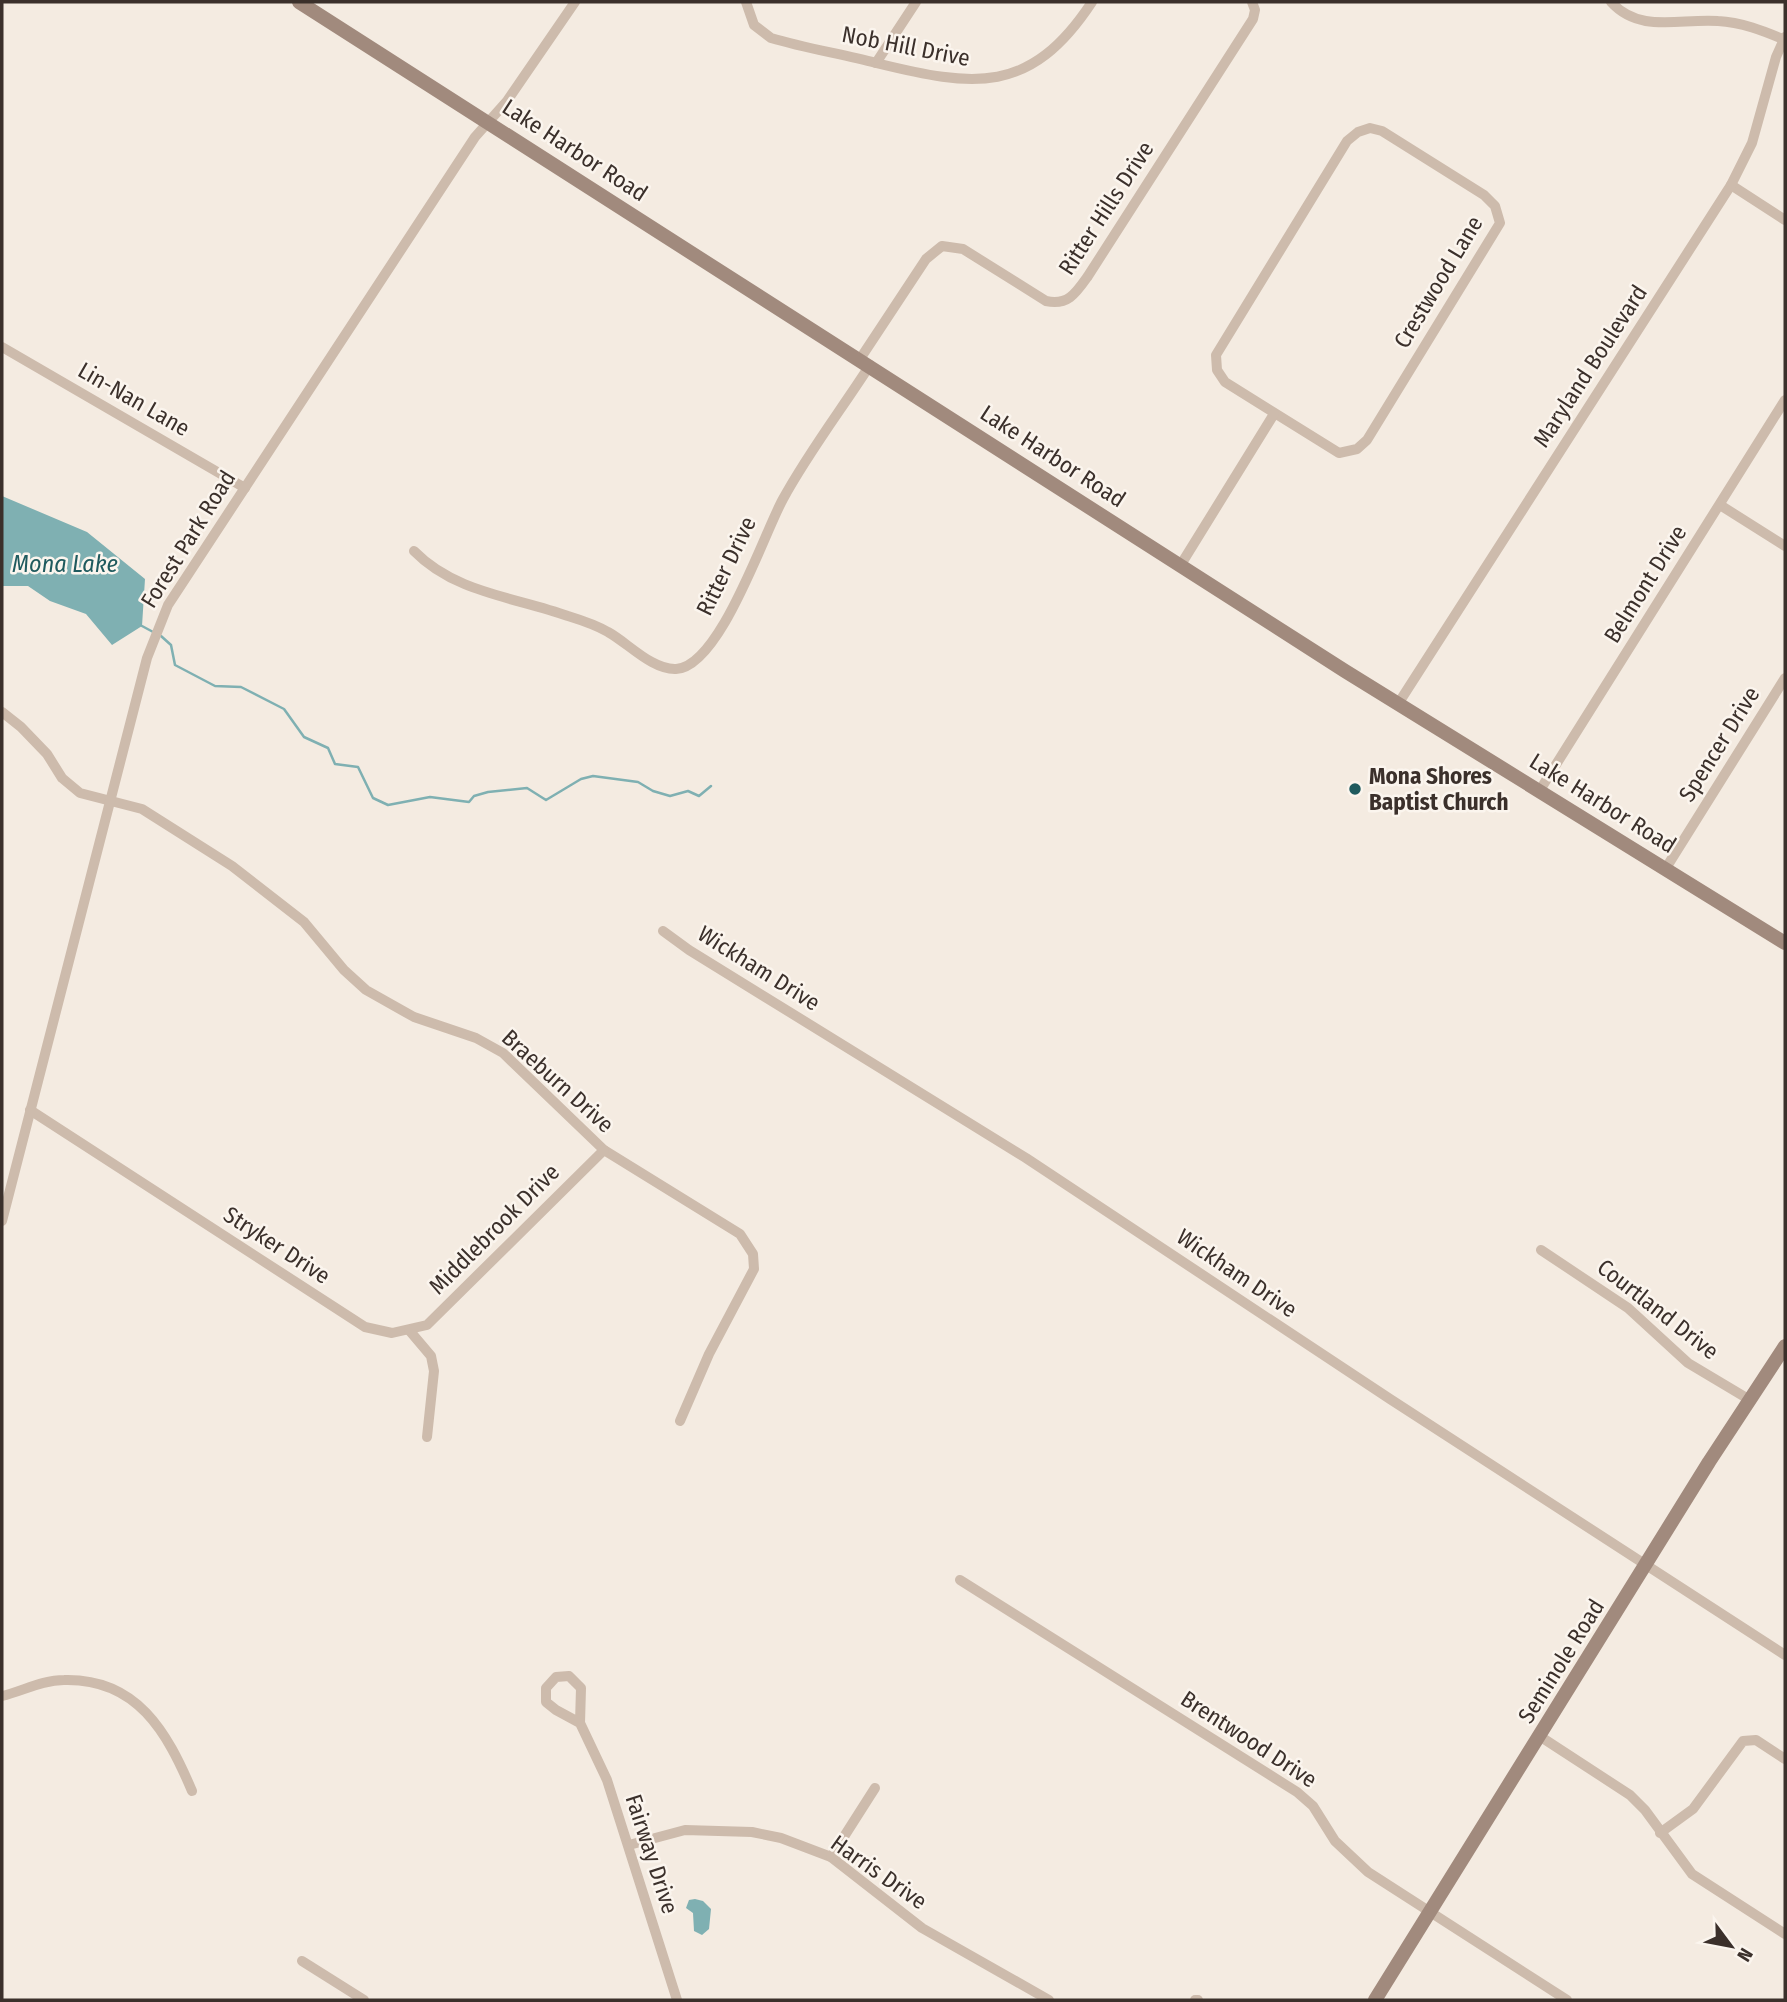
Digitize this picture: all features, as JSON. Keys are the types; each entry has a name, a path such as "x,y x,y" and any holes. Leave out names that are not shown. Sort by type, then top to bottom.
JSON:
{"street":[{"name":"Lake Harbor Road","path":"299,2 1180,566 1785,943"},
{"name":"Forest Park Road","path":"2,1221 150,647 164,614 486,121 507,101 575,2"},
{"name":"Nob Hill Drive","path":"746,2 754,25 771,38 957,81 996,78 1030,65 1056,47 1092,2"},
{"path":"876,63 916,2"},
{"name":"Ritter Hills Drive","path":"865,362 926,258 942,246 963,249 1046,301 1057,303 1070,298 1088,276 1253,19 1255,10 1252,2"},
{"path":"1611,2 1628,16 1647,23 1718,21 1742,24 1785,38"},
{"name":"Maryland Boulevard","path":"1398,704 1731,185 1752,143 1773,68 1785,38"},
{"name":"Crestwood Lane","path":"1370,128 1382,131 1491,200 1499,216 1498,228 1362,445 1351,452 1332,451 1274,414 1221,378 1215,362 1217,350 1351,135 1370,128"},
{"path":"1731,185 1785,220"},
{"name":"Lin-Nan Lane","path":"2,347 245,488"},
{"name":"Ritter Drive","path":"414,551 428,565 452,580 568,615 606,631 665,667 685,668 694,663 712,640 743,590 783,497 865,362"},
{"name":"Belmont Drive","path":"1540,790 1785,400"},
{"path":"1180,566 1274,414"},
{"path":"1720,505 1785,546"},
{"name":"Spencer Drive","path":"1666,868 1785,678"},
{"name":"Braeburn Drive","path":"2,712 38,745 80,793 142,809 256,882 304,922 344,970 366,990 414,1017 476,1038 503,1053 604,1150 740,1234 753,1254 754,1269 709,1354 680,1421"},
{"name":"Wickham Drive","path":"663,930 689,950 1026,1158 1785,1655"},
{"name":"Stryker Drive","path":"30,1110 365,1327 392,1333 410,1330"},
{"name":"Middlebrook Drive","path":"410,1330 427,1325 604,1150"},
{"name":"Courtland Drive","path":"1541,1250 1628,1308 1688,1363 1750,1400"},
{"path":"410,1330 431,1356 434,1371 427,1437"},
{"name":"Seminole Road","path":"1375,2000 1785,1346"},
{"name":"Brentwood Drive","path":"960,1580 1297,1793 1313,1807 1335,1841 1368,1872 1432,1910 1567,2000"},
{"name":"Fairway Drive","path":"580,1723 546,1702 546,1688 556,1677 569,1676 579,1683 580,1723 607,1780 677,2000"},
{"path":"2,1696 39,1683 63,1680 95,1684 126,1697 157,1723 192,1791"},
{"path":"1541,1737 1630,1795 1692,1874 1785,1934"},
{"path":"1660,1833 1693,1810 1742,1741 1756,1740 1785,1759"},
{"path":"831,1857 875,1788"},
{"name":"Harris Drive","path":"629,1844 685,1830 720,1829 781,1838 831,1857 922,1928 1049,2000"},
{"path":"302,1961 364,2000"}],"water":[{"name":"Mona Lake","path":"2,496 87,532 145,579 142,626 112,645 86,614 50,601 28,586 2,586"},
{"path":"689,1900 703,1901 711,1909 709,1929 702,1935 694,1931 693,1913 686,1908"}],"waterway":[{"path":"142,626 155,633"},
{"path":"161,636 171,645 175,665 215,686 241,687 284,709 304,737 328,748 335,764 358,767 373,798 388,805 430,797 469,802 474,796 488,792 527,788 546,800 581,779 593,776 638,782 653,791 670,796 688,791 699,796 711,786"}],"place":[{"name":"Mona Shores Baptist Church","path":"1355,789"}]}
